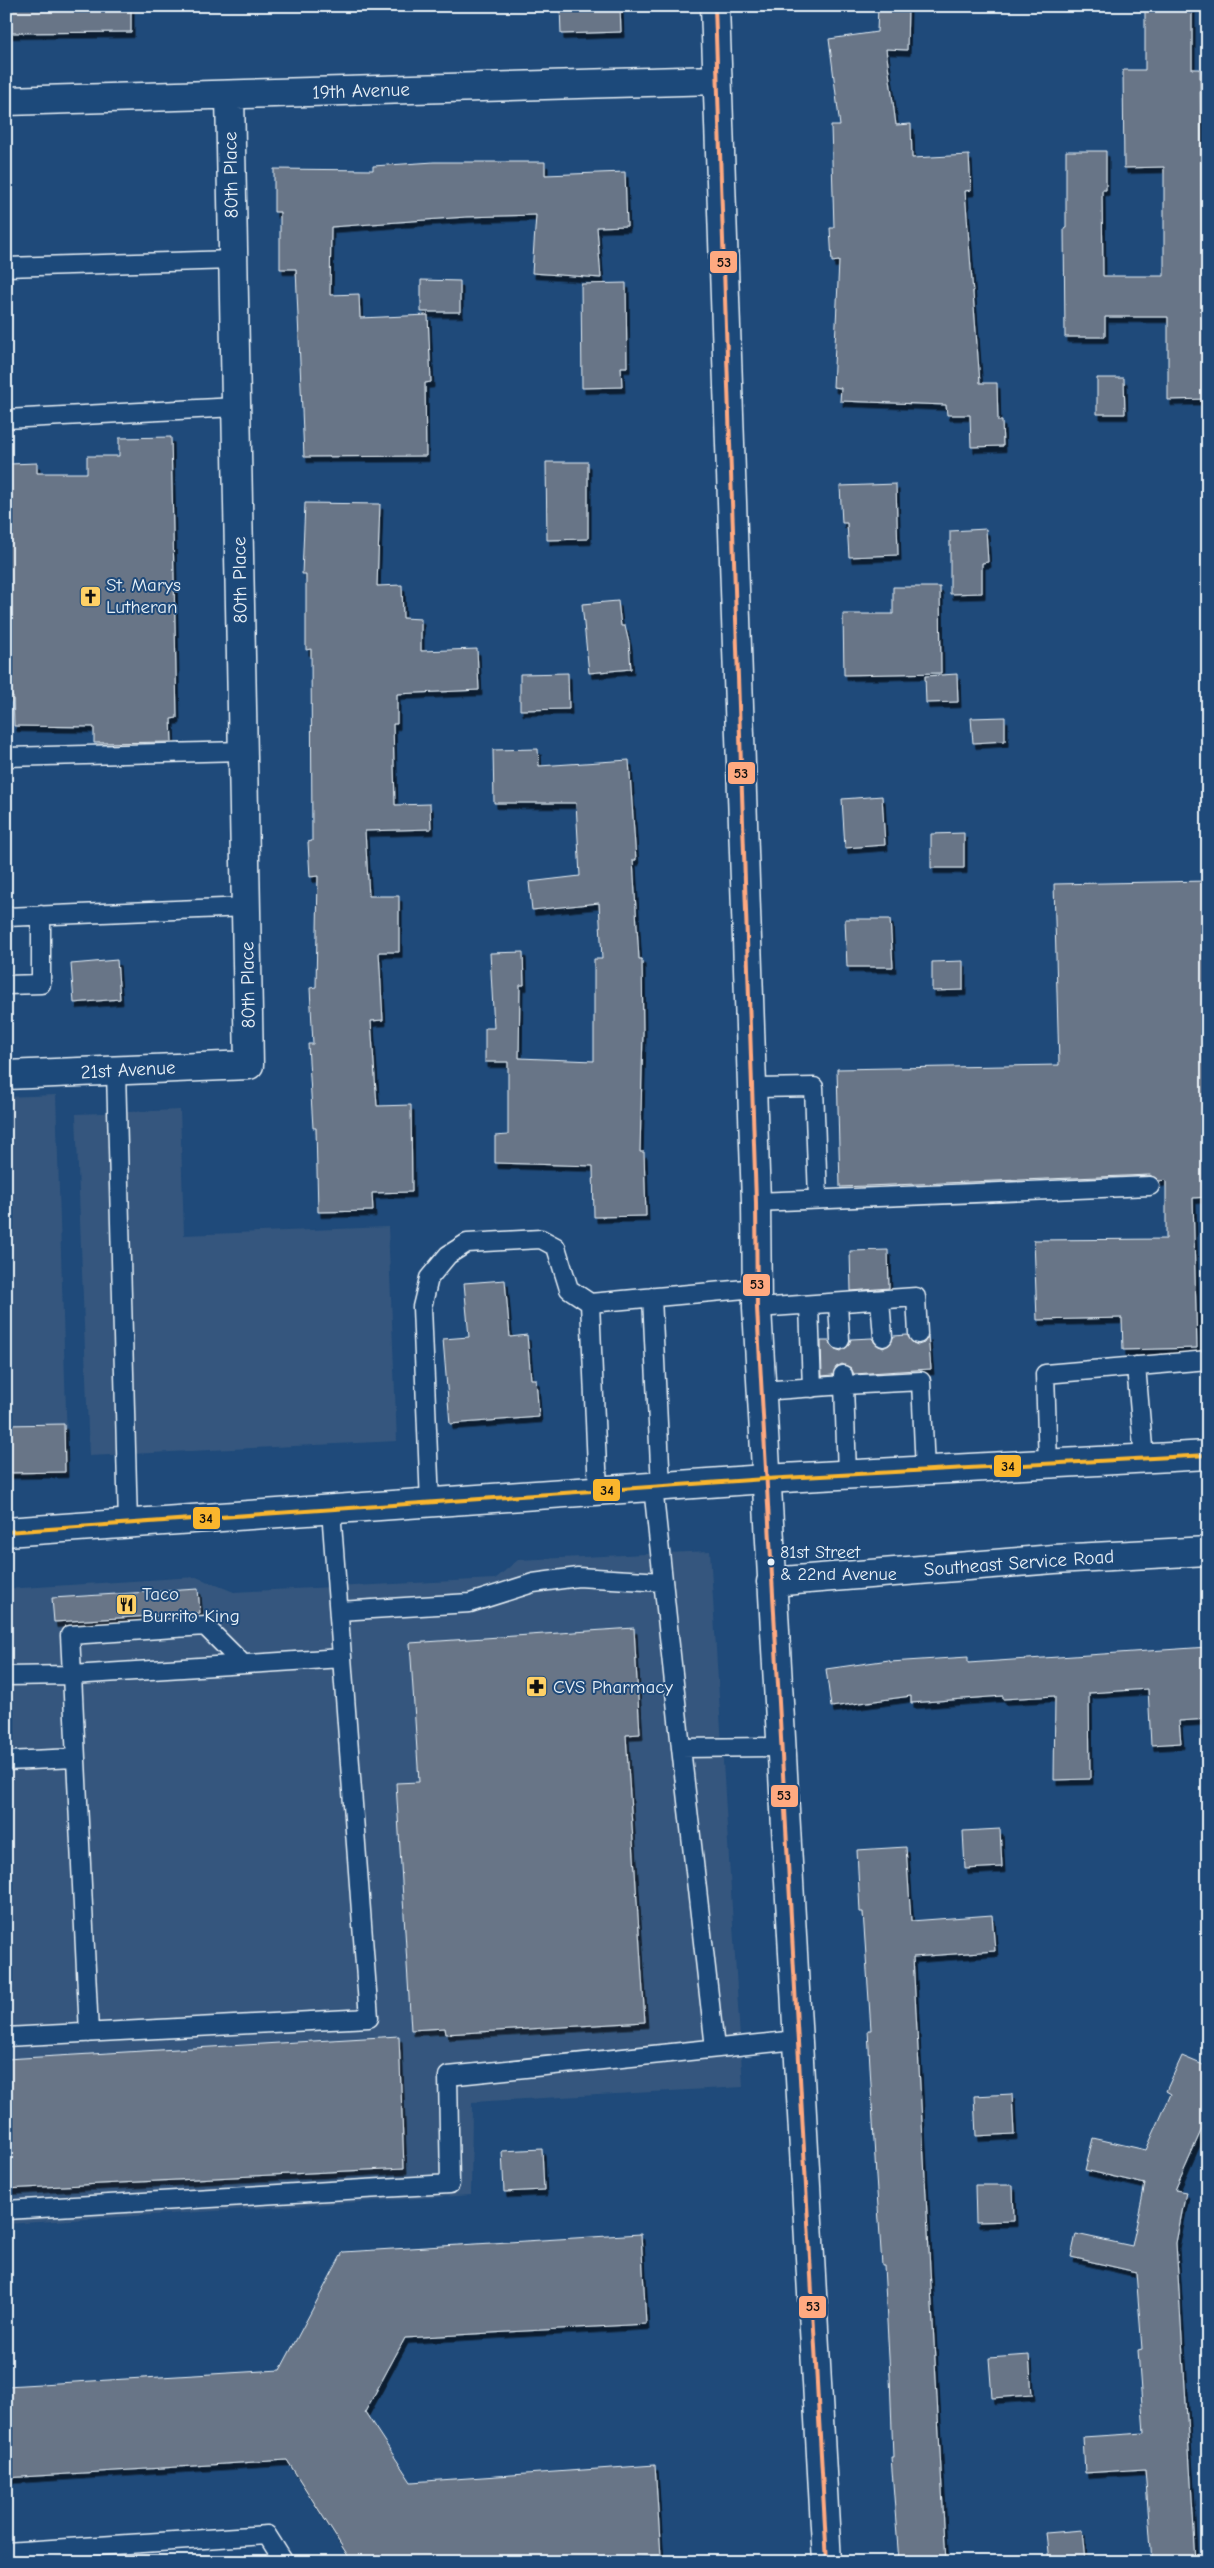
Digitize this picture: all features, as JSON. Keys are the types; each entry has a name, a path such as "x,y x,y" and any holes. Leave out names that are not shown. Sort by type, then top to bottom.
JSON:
{"street":[{"path":"715,6 716,80 756,1202 756,1298 827,2562"},
{"name":"19th Avenue","path":"6,101 716,80"},
{"name":"80th Place","path":"230,95 249,1065"},
{"name":"21st Avenue","path":"6,1075 249,1065"},
{"path":"6,1532 765,1479 1208,1455"},
{"name":"Southeast Service Road","path":"771,1582 1054,1559 1208,1551"}],"lane":[{"path":"6,267 233,260"},
{"path":"6,419 236,407"},
{"path":"6,757 243,751"},
{"path":"6,917 246,907"},
{"path":"6,985 42,984 41,915"},
{"path":"116,1071 128,1524"},
{"path":"752,1088 814,1087 818,1199"},
{"path":"756,1202 1150,1186"},
{"path":"430,1503 422,1307 429,1278 448,1255 467,1242 540,1239 556,1247 569,1289 590,1302 652,1297 756,1298 809,1305 916,1297 918,1334"},
{"path":"652,1297 657,1487 663,1582 715,2048"},
{"path":"880,1300 883,1337"},
{"path":"590,1302 598,1491"},
{"path":"838,1303 840,1340"},
{"path":"809,1305 812,1388"},
{"path":"1048,1464 1045,1374 1208,1360"},
{"path":"1136,1366 1144,1459"},
{"path":"761,1391 812,1388 843,1380 920,1375 924,1471"},
{"path":"843,1380 847,1475"},
{"path":"6,2038 368,2018 332,1510"},
{"path":"339,1611 470,1603 533,1583 578,1577 663,1582"},
{"path":"89,2033 70,1635 204,1626 244,1664"},
{"path":"6,1676 72,1675 342,1658"},
{"path":"681,1748 781,1747"},
{"path":"6,1761 76,1758"},
{"path":"6,2210 450,2184 448,2076 797,2040"},
{"path":"6,2552 267,2535 284,2562"}],"shaded area":[{"path":"56,1095 68,1474 6,1476 6,1097"},
{"path":"180,1110 184,1235 388,1227 397,1441 89,1456 76,1114"},
{"path":"710,1551 743,2087 472,2102 471,2195 6,2224 6,1589 196,1577 234,1592 495,1579 518,1560"}],"building":[{"path":"10,6 131,6 131,32 9,33"},
{"path":"560,6 620,6 621,32 561,34"},
{"path":"878,6 908,6 907,50 886,49 896,125 911,124 912,158 969,155 971,190 965,191 980,383 997,383 998,421 1002,421 1003,446 971,447 970,415 947,415 946,405 840,401 841,388 833,387 839,261 832,262 830,228 834,228 831,126 840,126 829,39 877,32"},
{"path":"1145,6 1192,6 1192,69 1200,69 1202,276 1208,275 1208,399 1168,400 1168,317 1105,317 1105,337 1065,337 1064,228 1066,228 1066,151 1106,151 1106,190 1102,190 1103,276 1164,276 1164,167 1124,168 1123,70 1145,70"},
{"path":"434,162 545,162 545,175 625,172 627,226 597,227 601,278 532,273 536,215 466,217 331,227 330,295 359,294 360,318 428,315 431,382 425,383 426,456 304,457 296,269 280,269 280,212 274,212 274,169 373,170 373,166"},
{"path":"421,280 460,281 460,312 421,312"},
{"path":"626,283 627,367 621,367 622,387 582,388 581,284"},
{"path":"1097,378 1124,378 1125,414 1097,414"},
{"name":"St. Marys Lutheran","path":"171,437 177,718 171,719 172,742 94,743 94,727 14,726 13,696 6,696 6,496 10,496 9,464 37,463 37,473 87,473 87,456 119,456 119,438"},
{"path":"546,462 588,462 588,539 547,540"},
{"path":"896,484 898,555 849,557 847,523 842,523 840,486"},
{"path":"305,503 380,504 377,586 402,585 403,618 421,619 421,651 477,649 479,690 397,694 397,724 393,724 395,805 430,804 431,829 365,831 369,896 399,896 399,952 379,952 383,1020 371,1021 377,1106 411,1105 412,1192 372,1193 373,1211 318,1212 316,1128 313,1128 308,1044 313,1044 310,988 316,987 318,876 310,877 308,842 312,841 311,649 306,650 306,574 302,574"},
{"path":"986,529 988,562 982,563 982,593 950,594 950,531"},
{"path":"893,587 940,587 941,673 844,675 843,614 893,614"},
{"path":"618,601 621,626 625,626 629,643 631,669 589,673 582,604"},
{"path":"568,673 569,709 520,710 520,674"},
{"path":"957,674 958,702 926,703 925,676"},
{"path":"1005,717 1005,741 973,743 971,718"},
{"path":"538,749 539,766 629,760 636,860 633,860 639,959 642,959 643,1032 640,1152 644,1152 646,1216 594,1217 593,1166 495,1163 495,1136 508,1135 508,1062 485,1062 485,1028 494,1028 490,953 523,952 524,985 520,985 519,1058 594,1061 594,959 602,959 599,903 532,910 529,882 580,876 576,803 494,803 493,750"},
{"path":"882,796 885,845 845,848 842,799"},
{"path":"964,833 964,868 931,868 931,834"},
{"path":"1208,881 1208,1197 1193,1198 1197,1348 1123,1350 1122,1318 1037,1320 1034,1240 1166,1239 1166,1180 1159,1181 1150,1175 840,1187 837,1069 1059,1065 1054,884"},
{"path":"845,919 890,919 893,967 847,967"},
{"path":"117,960 120,999 74,1003 71,964"},
{"path":"963,961 963,990 932,991 932,962"},
{"path":"888,1250 889,1288 851,1291 850,1251"},
{"path":"505,1280 510,1337 527,1335 531,1379 536,1379 539,1417 450,1424 443,1339 469,1337 464,1283"},
{"path":"907,1335 913,1343 918,1345 924,1343 928,1335 931,1369 854,1374 851,1368 842,1364 836,1367 833,1375 822,1376 821,1341 829,1341 835,1349 841,1351 849,1345 851,1339 872,1338 875,1343 883,1348 889,1345 894,1336"},
{"path":"64,1424 65,1472 6,1473 6,1425"},
{"name":"Taco Burrito King","path":"198,1589 200,1613 54,1622 52,1598"},
{"path":"634,1628 640,1734 626,1735 645,2022 446,2034 445,2028 411,2030 396,1783 419,1782 410,1643"},
{"path":"1208,1647 1208,1719 1179,1721 1181,1743 1151,1745 1148,1689 1089,1693 1090,1779 1054,1780 1055,1696 1003,1699 1003,1696 911,1703 911,1696 831,1707 826,1669 889,1660 890,1662 968,1657 968,1663"},
{"path":"1000,1829 1002,1867 965,1869 963,1831"},
{"path":"906,1847 911,1921 992,1915 995,1951 913,1957 946,2562 899,2562 891,2457 893,2457 884,2266 882,2266 868,2030 871,2030 863,1912 860,1912 857,1850"},
{"path":"399,2036 404,2168 6,2189 6,2059"},
{"path":"1182,2056 1208,2067 1208,2115 1175,2190 1186,2192 1176,2243 1196,2562 1152,2562 1145,2469 1085,2473 1083,2437 1144,2433 1138,2350 1142,2349 1136,2272 1071,2257 1076,2234 1132,2246 1145,2184 1085,2170 1093,2138 1146,2150 1171,2094 1166,2091"},
{"path":"1012,2094 1014,2134 976,2136 974,2096"},
{"path":"542,2149 544,2190 504,2192 502,2151"},
{"path":"975,2185 1013,2185 1014,2221 976,2222"},
{"path":"641,2234 646,2324 405,2338 365,2412 411,2482 655,2465 661,2556 568,2562 352,2562 287,2460 6,2478 6,2386 280,2370 343,2252"},
{"path":"1029,2355 1032,2395 992,2398 989,2358"},
{"path":"1082,2530 1085,2562 1049,2562 1046,2533"}],"transit line":[{"name":"53","path":"715,6 756,1202 757,1308 827,2562"},
{"name":"34","path":"6,1532 765,1479 1208,1455"}],"place":[{"name":"St. Marys Lutheran","path":"90,596"},
{"name":"81st Street & 22nd Avenue","path":"771,1562"},
{"name":"Taco Burrito King","path":"126,1605"},
{"name":"CVS Pharmacy","path":"537,1687"}]}
